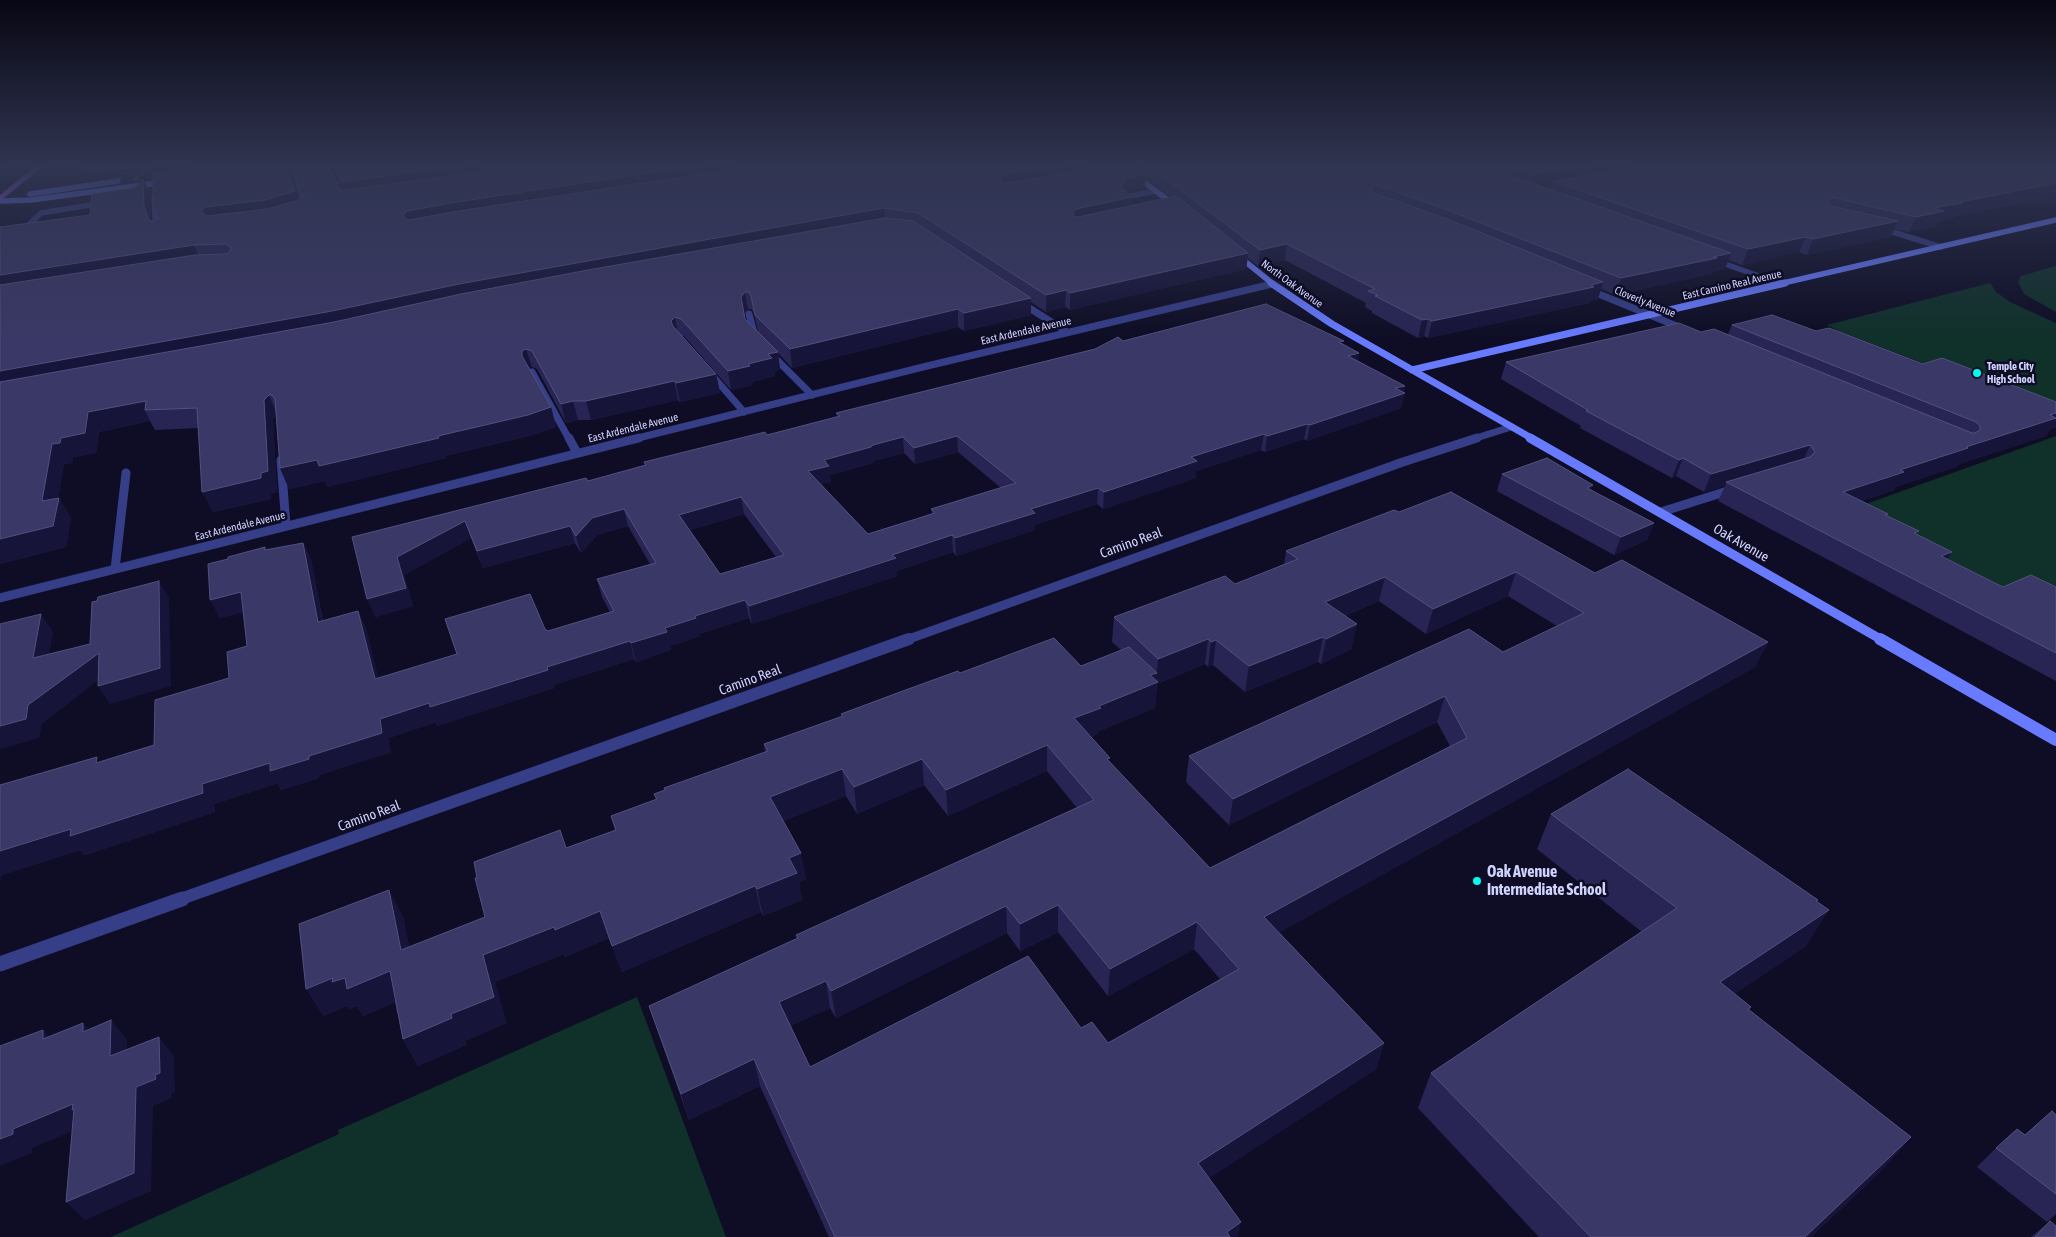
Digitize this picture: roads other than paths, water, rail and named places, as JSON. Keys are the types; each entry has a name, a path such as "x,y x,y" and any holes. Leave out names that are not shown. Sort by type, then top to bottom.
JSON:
{"street":[{"path":"0,239 15,238 31,223"},
{"path":"156,223 160,233"},
{"name":"East Camino Real Avenue","path":"1412,370 2044,223"},
{"path":"1873,227 1941,247"},
{"name":"North Oak Avenue","path":"1228,248 1272,284 1332,324 1412,370"},
{"path":"1705,256 1781,284"},
{"name":"East Ardendale Avenue","path":"0,598 812,395 1272,284"},
{"name":"Cloverly Avenue","path":"1578,286 1695,334"},
{"path":"1012,296 1068,332"},
{"path":"749,314 753,335 759,342"},
{"path":"766,348 812,395"},
{"path":"704,366 744,412"},
{"name":"Oak Avenue","path":"1412,370 2056,740"},
{"path":"532,372 577,454"},
{"name":"Camino Real","path":"0,964 1403,462 1511,427"},
{"path":"280,450 286,526"},
{"path":"115,569 126,473"},
{"path":"1661,512 1745,486"}],"place":[{"name":"Temple City High School","path":"1977,373"},
{"name":"Oak Avenue Intermediate School","path":"1477,881"}]}
